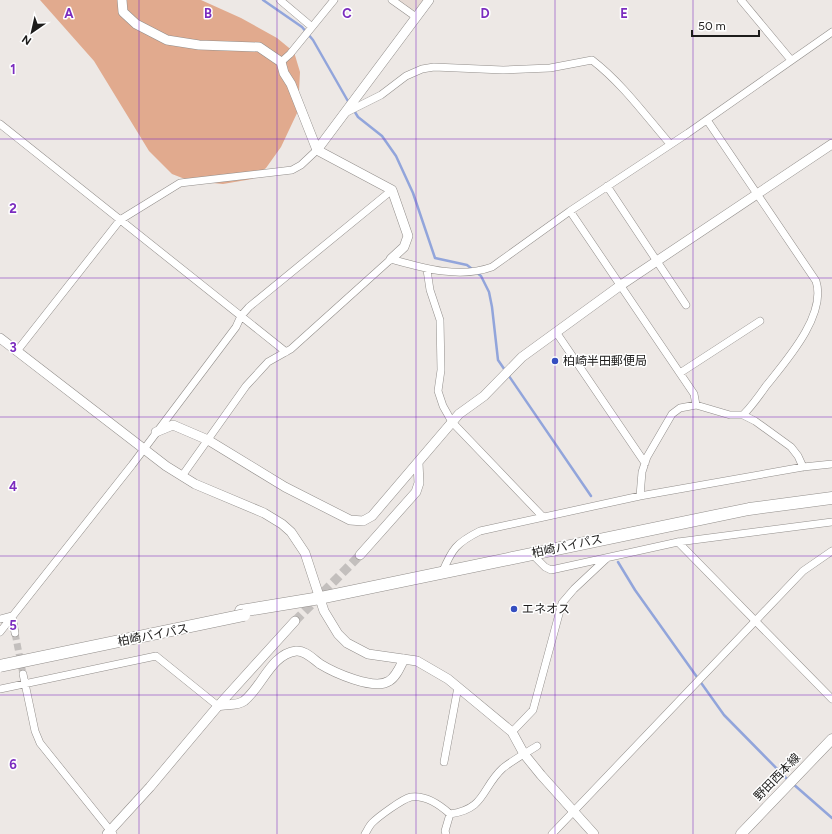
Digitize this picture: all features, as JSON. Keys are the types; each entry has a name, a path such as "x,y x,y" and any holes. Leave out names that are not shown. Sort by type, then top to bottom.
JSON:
{"highway":[{"name":"柏崎バイパス","path":"0,666 304,600 442,573 531,553 749,509 832,498"},
{"name":"柏崎バイパス","path":"0,659 243,613"}],"main road":[{"name":"野田西本線","path":"741,834 832,739"}],"street":[{"path":"122,0 123,12 136,24 167,40 199,45 259,47 281,62 284,73 291,84 317,150 392,190 408,236 404,246 391,259 286,352 268,362 246,386 182,476"},
{"path":"280,0 312,27"},
{"path":"281,62 290,54 334,0"},
{"path":"392,0 416,18"},
{"path":"17,351 120,220 180,183 292,170 302,165 317,150 347,112 429,0"},
{"path":"741,0 791,60"},
{"path":"391,259 427,270 441,272 481,271 492,267 606,186 707,120 832,32"},
{"path":"347,112 381,95 406,76 422,69 434,67 503,70 550,68 592,60 603,68 626,92 670,144"},
{"path":"707,120 816,281 818,297 812,316 801,340 744,415"},
{"path":"0,124 286,352"},
{"path":"156,432 173,425 208,440 285,487 350,520 363,520 372,516 459,414 484,396 522,357 621,285 832,144"},
{"path":"606,186 686,305"},
{"path":"0,632 144,448 236,327 241,316 249,307 392,190"},
{"path":"570,211 694,394 696,405"},
{"path":"427,270 430,290 440,320 441,370 438,391 443,406 452,422 543,517"},
{"path":"680,374 760,321"},
{"path":"556,332 645,463"},
{"path":"0,338 182,476 224,498 264,513 292,532 300,542 310,564 329,622 347,642 368,654 417,662 430,668 458,686 512,732 524,754 573,812 594,834"},
{"path":"640,496 642,472 645,463 672,414 680,408 696,405 730,415 744,415 772,432 791,447 798,456 803,467"},
{"path":"360,555 416,492 419,484 418,463"},
{"path":"442,573 450,555 461,540 480,531 640,496 803,467 832,464"},
{"path":"531,553 545,567 551,570 678,542 832,522"},
{"path":"678,542 832,699"},
{"path":"552,834 803,571 832,551"},
{"path":"512,732 533,710 562,603 574,588 606,559"},
{"path":"0,619 12,616"},
{"path":"12,616 15,633"},
{"path":"23,674 34,732 40,743 110,833 218,706 295,621"},
{"path":"0,689 156,656 218,706 236,704 244,701 276,663 286,654 297,651 309,655 341,675 376,683 388,682 395,676 404,660"},
{"path":"444,762 458,686"},
{"path":"450,814 461,812 473,807 504,768 537,746"},
{"path":"365,834 372,824 392,808 410,797 427,798 441,806 450,814"},
{"path":"446,834 445,832 450,814"}],"shaded area":[{"path":"40,0 201,0 241,18 277,38 294,52 300,72 298,111 281,147 266,168 252,179 223,184 190,181 172,174 149,151 94,61"},
{"path":"398,0 423,0 416,10 410,9"}],"waterway":[{"path":"263,0 302,27 313,40 349,103"},
{"path":"353,109 358,117 382,136 396,156 413,193 435,258 467,265 472,269"},
{"path":"476,272 481,276 489,292 498,360 591,496"},
{"path":"618,562 635,590 724,715 788,780"},
{"path":"792,783 832,818"}],"tunnel":[{"path":"295,621 360,555"},
{"path":"15,633 23,674"}],"place":[{"name":"柏崎半田郵便局","path":"555,361"},
{"name":"エネオス","path":"514,609"}]}
